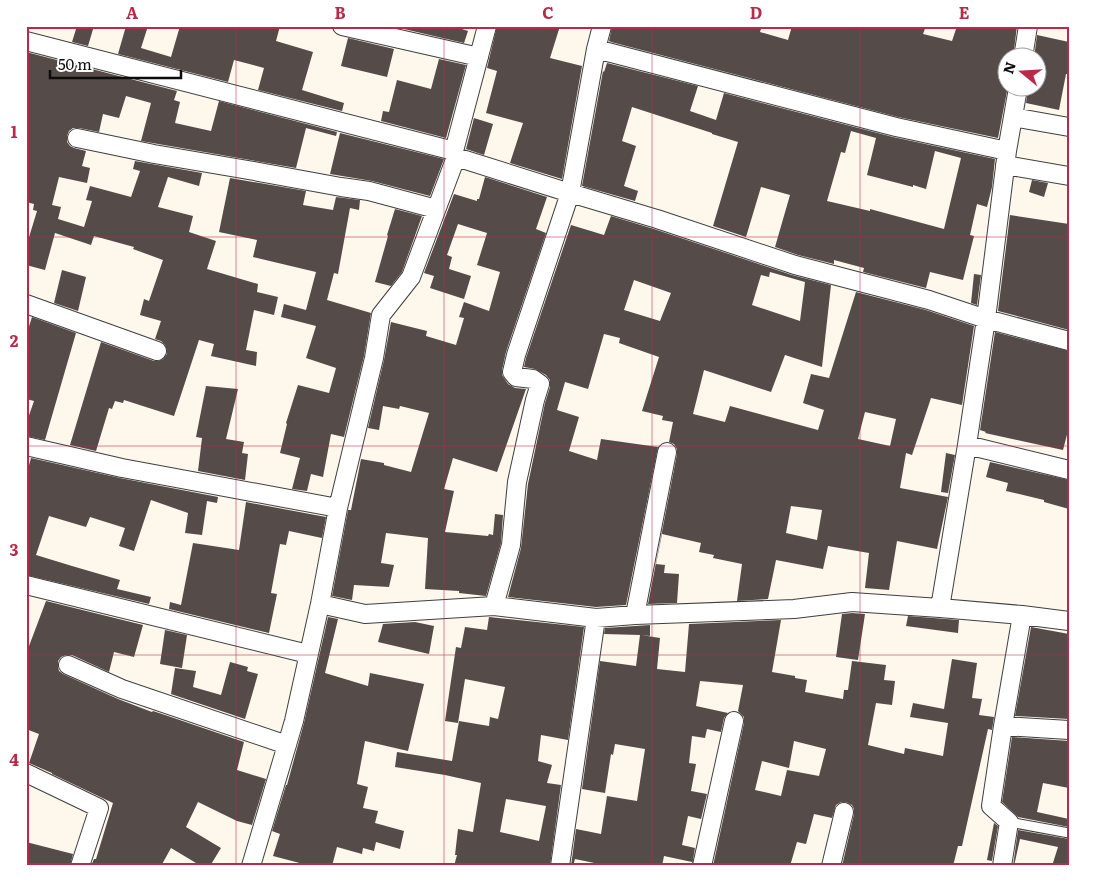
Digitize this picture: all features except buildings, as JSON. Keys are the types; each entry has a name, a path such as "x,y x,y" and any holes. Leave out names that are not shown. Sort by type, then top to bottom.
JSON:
{"street":[{"path":"342,26 479,57"},
{"path":"252,866 294,721 320,604 338,508 374,358 381,315 411,277 436,209 455,154 487,26"},
{"path":"494,606 511,545 517,482 540,384 534,379 516,376 512,372 570,193 596,49 602,26"},
{"path":"1025,48 1028,26"},
{"path":"26,41 455,154 795,265 929,300 986,319 1069,341"},
{"path":"596,49 896,126 1069,176"},
{"path":"940,608 986,319 1006,158 1016,98"},
{"path":"1013,117 1069,127"},
{"path":"77,138 154,154 341,187 369,190 436,209"},
{"path":"26,304 157,351"},
{"path":"967,445 1069,470"},
{"path":"26,446 122,468 338,508"},
{"path":"635,615 667,452"},
{"path":"26,585 308,654"},
{"path":"320,604 365,614 494,606 596,618 794,609 852,602 1022,615 1069,621"},
{"path":"1002,866 1008,822 991,806 1022,615"},
{"path":"560,866 596,618"},
{"path":"68,664 122,688 287,745"},
{"path":"702,866 734,721"},
{"path":"1003,726 1069,730"},
{"path":"26,773 99,808 80,866"},
{"path":"831,866 844,812"}],"lane":[{"path":"1008,822 1069,833"}]}
